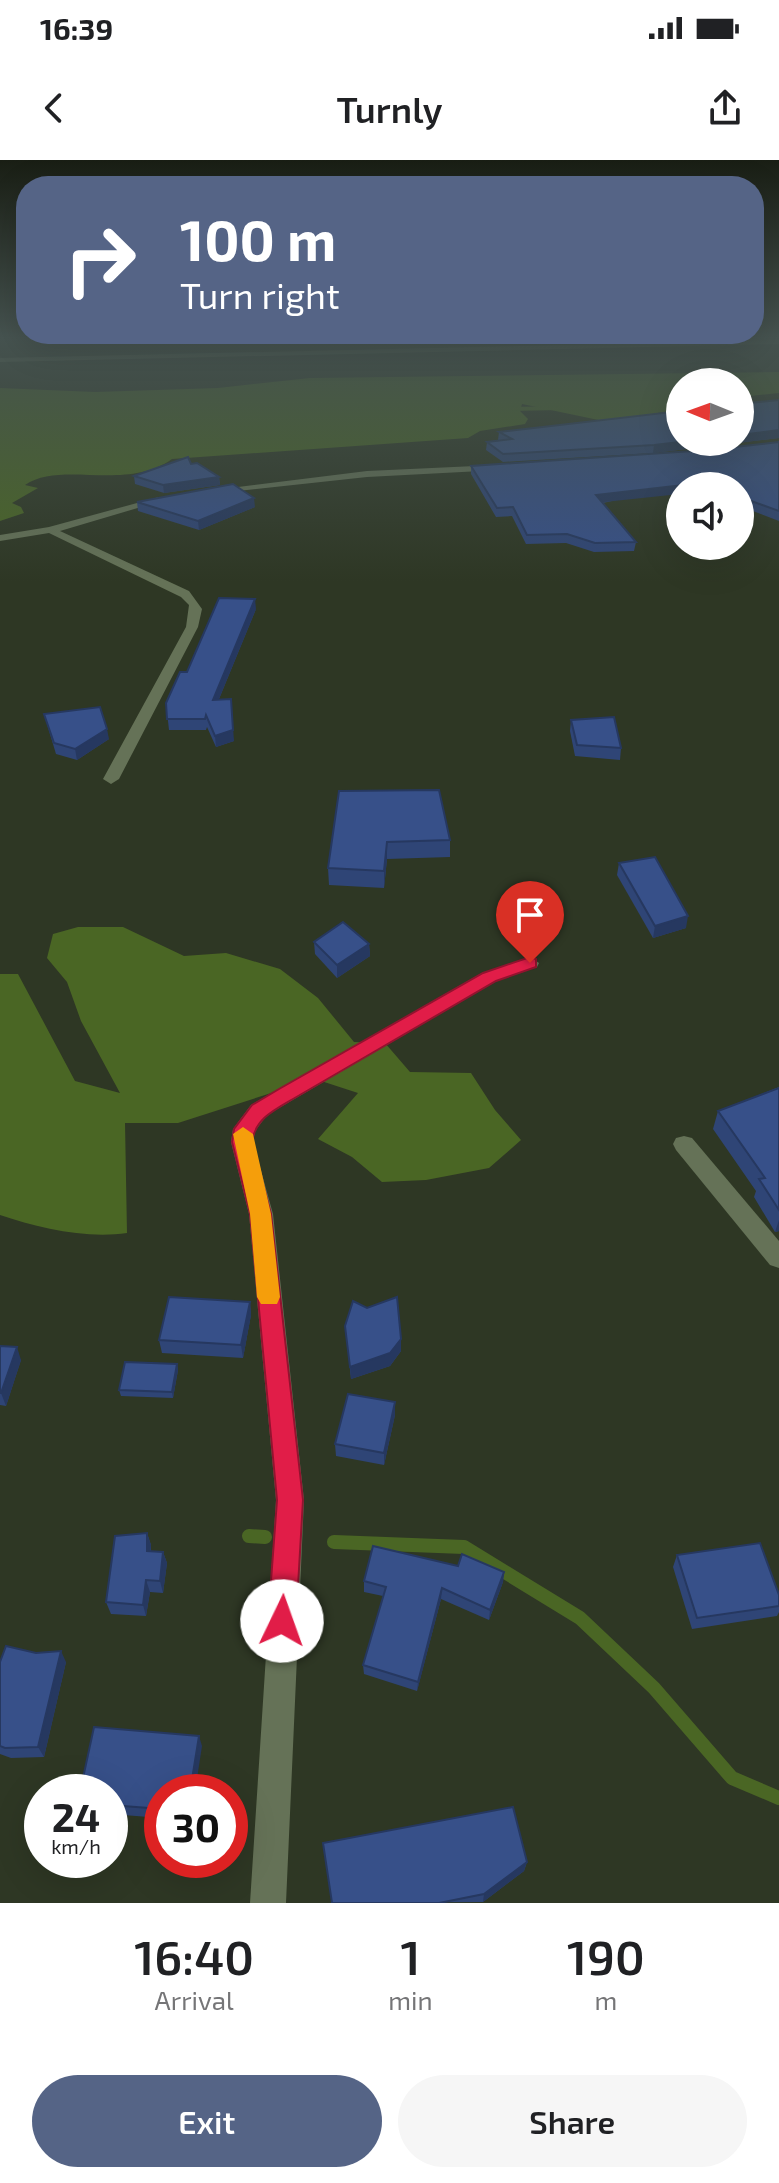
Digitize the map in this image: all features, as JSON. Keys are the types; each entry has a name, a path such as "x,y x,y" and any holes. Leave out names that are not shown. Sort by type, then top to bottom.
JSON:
{"street":[{"path":"196,493 367,474 512,468"},
{"path":"0,538 50,530 170,498"},
{"path":"50,530 185,594 194,601 197,611 192,627 111,779"},
{"path":"268,1903 290,1500 261,1214 242,1142 244,1129 259,1110 286,1094 489,977 530,963"},
{"path":"684,1144 779,1258"}],"shaded area":[{"path":"0,419 528,419 525,424 480,431 468,438 172,459 154,469 135,473 40,478 25,485 38,488 12,503 21,507 24,513 0,521"},
{"path":"78,927 123,927 184,956 226,953 280,969 318,998 354,1042 385,1043 410,1072 471,1073 495,1110 521,1140 489,1168 426,1180 382,1182 352,1157 318,1139 358,1093 315,1079 178,1123 125,1123 127,1233 95,1235 62,1231 0,1215 0,974 18,974 75,1081 120,1093 81,1021 67,982 47,958 53,934"}],"building":[{"path":"608,419 666,419 666,444 503,454 487,442 512,439 499,432"},
{"path":"754,419 779,419 779,430 754,433"},
{"path":"779,442 779,511 754,502 754,472 666,472 666,487 596,495 636,542 595,543 567,534 527,535 513,507 497,508 471,466 666,453 666,456 754,456 754,445"},
{"path":"188,457 191,464 197,463 219,477 163,485 134,476"},
{"path":"233,484 254,498 198,521 137,502"},
{"path":"219,598 255,599 213,700 231,699 233,730 215,736 206,715 205,719 167,719 166,703 180,672 187,672"},
{"path":"100,707 107,729 75,749 54,743 44,714"},
{"path":"614,717 621,748 577,745 571,720"},
{"path":"439,790 450,840 387,842 384,871 328,868 339,791"},
{"path":"655,857 688,916 655,926 619,863"},
{"path":"343,922 369,944 337,965 314,942"},
{"path":"779,1088 779,1210 759,1179 765,1178 718,1111"},
{"path":"169,1297 250,1302 241,1345 159,1340"},
{"path":"397,1297 401,1339 390,1353 350,1367 345,1326 353,1301 367,1308"},
{"path":"0,1346 17,1347 1,1393 0,1393"},
{"path":"125,1362 177,1364 172,1392 119,1390"},
{"path":"348,1394 395,1402 384,1453 335,1444"},
{"path":"147,1533 147,1551 163,1552 160,1581 146,1580 143,1605 106,1602 115,1536"},
{"path":"760,1543 779,1595 779,1606 697,1618 677,1555"},
{"path":"373,1546 458,1566 462,1554 504,1572 490,1610 442,1588 418,1682 363,1665 386,1587 364,1581"},
{"path":"6,1646 36,1653 61,1651 38,1747 0,1746 0,1662"},
{"path":"94,1727 199,1736 193,1774 144,1774 144,1808 128,1806 128,1774 84,1774"},
{"path":"513,1807 527,1862 484,1894 439,1903 332,1903 323,1843"}],"waterway":[{"path":"249,1536 265,1537"},
{"path":"334,1542 464,1547 580,1618 654,1688 732,1778 779,1798"}],"slow traffic":[{"path":"243,1134 242,1142 261,1214 269,1297"}],"route":[{"path":"282,1621 290,1500 261,1214 242,1142 244,1129 259,1110 286,1094 489,977 530,963"}]}
